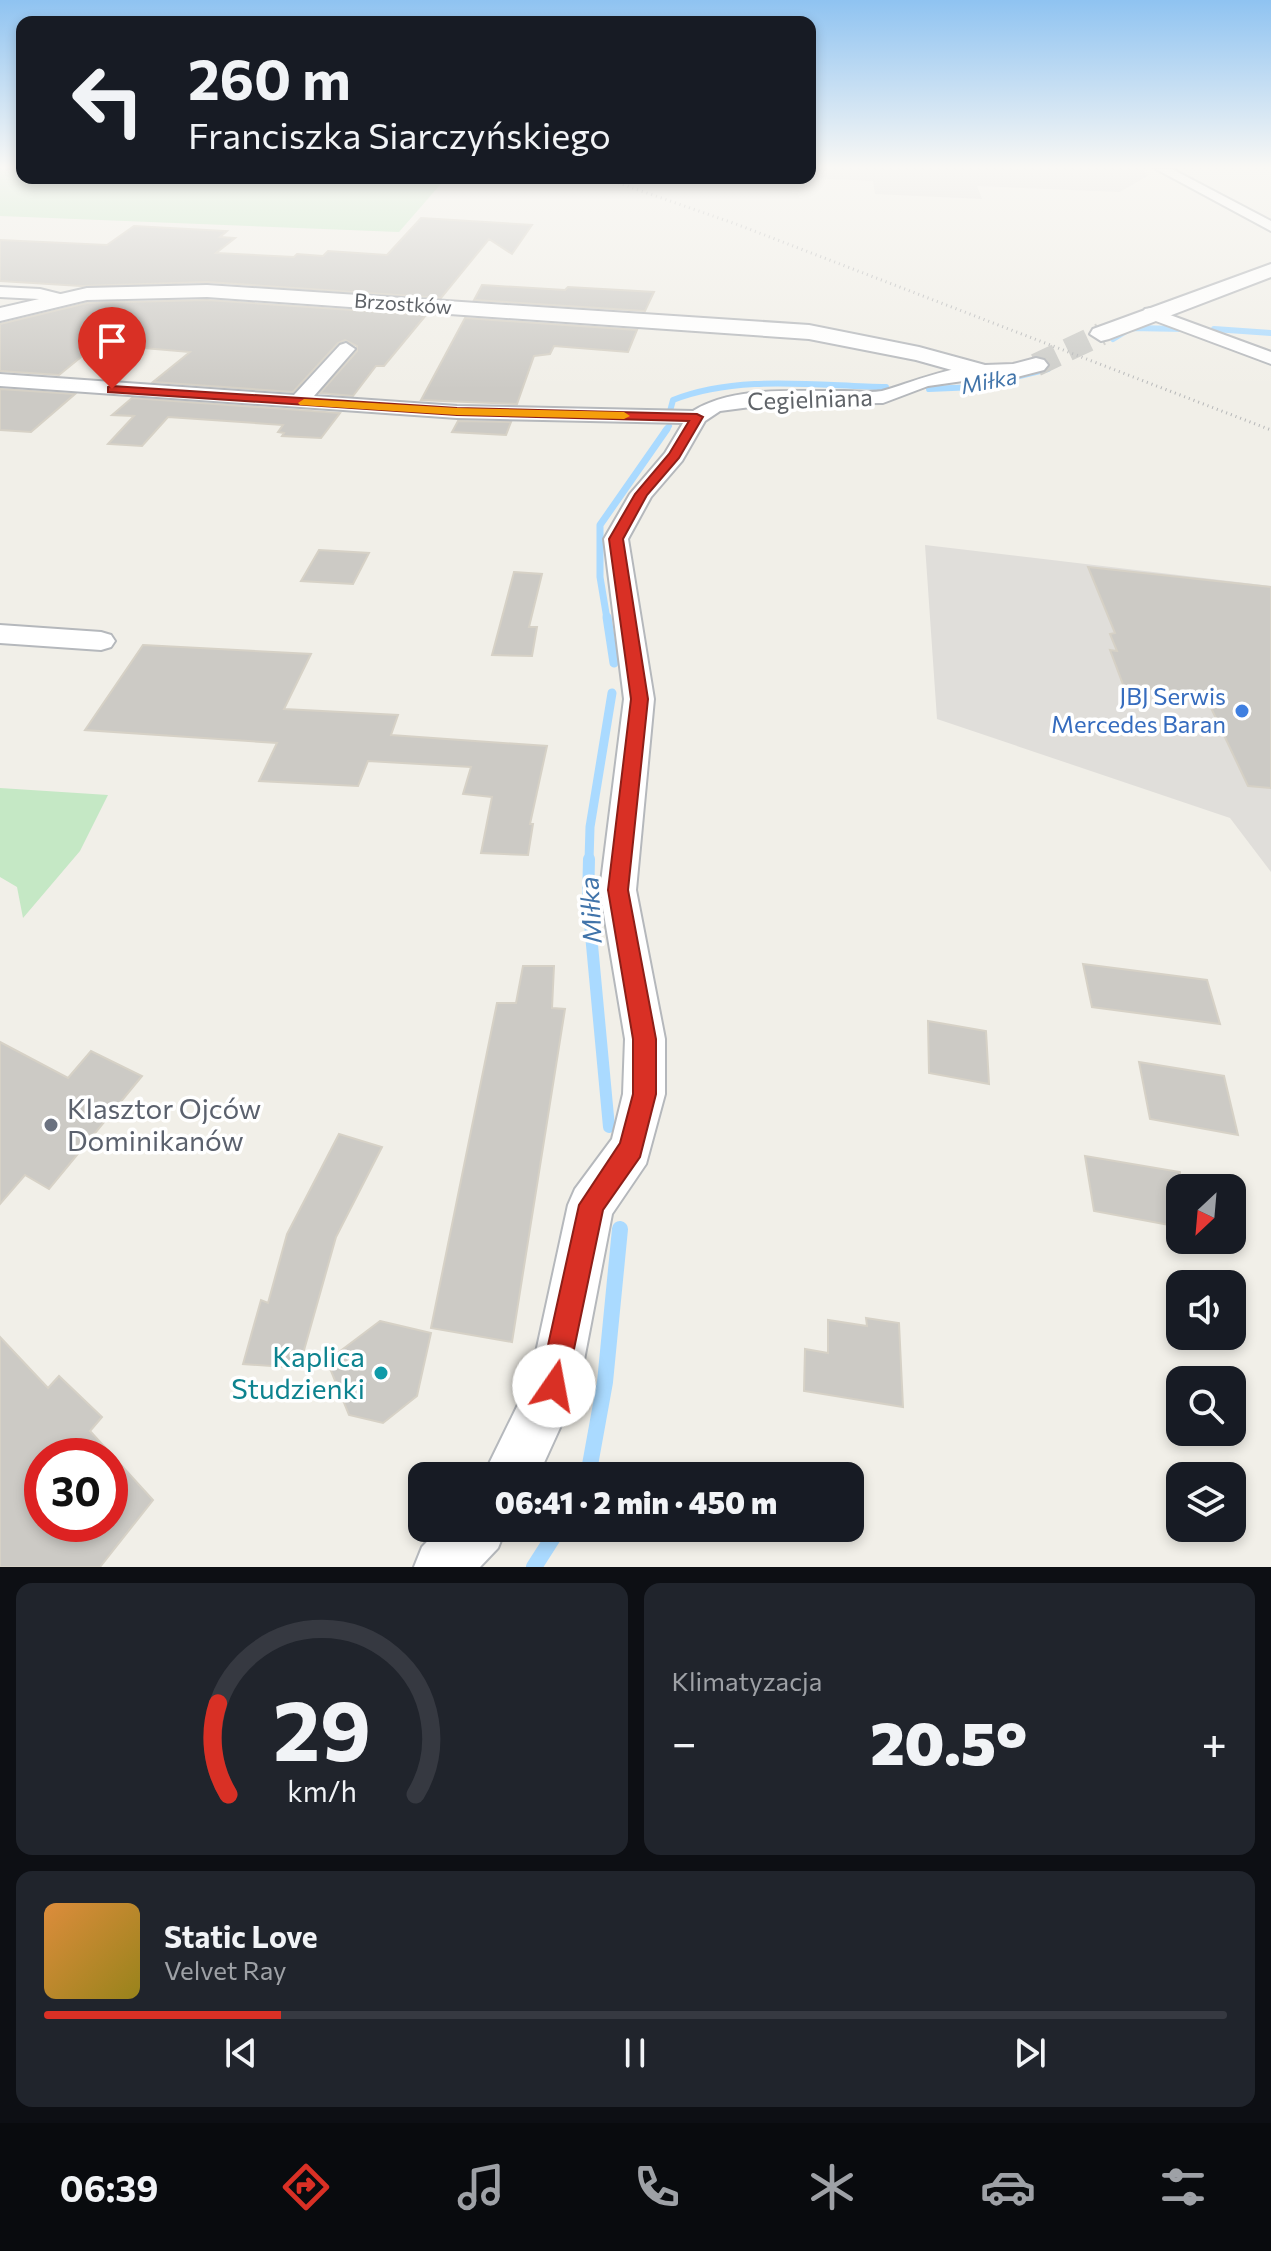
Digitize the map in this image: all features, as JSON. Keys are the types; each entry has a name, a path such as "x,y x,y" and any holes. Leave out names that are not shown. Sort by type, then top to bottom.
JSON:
{"street":[{"path":"1101,334 1271,270"},
{"name":"Brzostków","path":"0,315 58,299 124,291 207,291 809,332 921,368"},
{"path":"0,292 40,294 58,299"},
{"path":"1151,313 1271,358"},
{"path":"298,402 346,349"},
{"path":"984,372 1013,371 1036,365"},
{"name":"Cegielniana","path":"697,417 715,406 744,401 883,397 921,368 984,372"},
{"path":"0,380 457,412 697,417 674,456 641,494 616,539 639,699 618,890 645,1039 644,1094 631,1149 591,1205 554,1386 517,1462"},
{"path":"0,634 101,641"},
{"path":"442,1567 465,1542"}],"shaded area":[{"path":"925,545 1271,586 1271,872 1230,818 937,719"}],"green space":[{"path":"0,788 108,795 80,851 23,918 17,887 0,877"}],"building":[{"path":"0,242 107,245 111,242 230,242 216,253 294,257 297,254 323,256 328,251 387,255 399,242 486,242 441,298 207,282 81,286 0,281"},
{"path":"494,242 520,242 512,254"},
{"path":"482,285 654,292 645,311 474,300"},
{"path":"207,300 426,315 384,366 376,366 353,396 320,393 357,351 357,346 345,340 338,343 293,392 153,382 190,352 97,344 59,375 0,371 0,324 87,303"},
{"path":"465,318 637,330 628,352 554,346 550,354 534,356 517,404 421,400"},
{"path":"0,389 75,394 31,432 0,430"},
{"path":"132,398 340,413 321,438 282,436 284,433 278,432 283,425 168,417 142,446 108,444 134,416 112,415"},
{"path":"458,421 511,422 506,435 452,432"},
{"path":"319,550 369,553 353,584 301,581"},
{"path":"1088,567 1271,587 1271,788 1248,786 1204,693 1124,687 1110,650 1117,651 1110,634 1115,633"},
{"path":"514,572 542,574 529,627 537,627 532,656 492,655"},
{"path":"143,645 311,654 284,709 398,715 391,735 547,746 530,824 533,824 528,855 481,853 492,797 463,794 471,767 368,761 358,786 259,781 277,743 85,730"},
{"path":"1083,964 1207,980 1220,1024 1092,1007"},
{"path":"523,966 554,966 552,1008 565,1009 512,1342 431,1328 497,1003 516,1003"},
{"path":"928,1021 986,1031 989,1084 929,1073"},
{"name":"Klasztor Ojców Dominikanów","path":"0,1042 68,1078 91,1051 142,1076 49,1189 25,1175 0,1204"},
{"path":"1139,1062 1224,1076 1238,1135 1150,1119"},
{"path":"339,1134 382,1147 336,1237 299,1368 243,1364 261,1300 268,1303 287,1234"},
{"path":"1085,1156 1180,1172 1166,1174 1166,1224 1094,1211"},
{"path":"866,1318 899,1323 903,1407 804,1391 805,1349 828,1353 828,1320 867,1326"},
{"name":"Kaplica Studzienki","path":"380,1321 431,1333 417,1396 383,1423 349,1415 327,1361"},
{"path":"0,1337 48,1388 59,1376 102,1417 90,1431 96,1438 24,1438 24,1542 120,1542 100,1567 0,1567"},
{"path":"128,1473 153,1500 128,1532"}],"waterway":[{"name":"Miłka","path":"1113,339 1131,328 1185,329"},
{"name":"Miłka","path":"1214,329 1271,333"},
{"name":"Miłka","path":"929,389 975,387 1048,369"},
{"name":"Miłka","path":"669,415 673,400 724,387 778,383 886,387"},
{"name":"Miłka","path":"665,431 669,426"},
{"name":"Miłka","path":"607,619 600,577 600,525 667,429"},
{"name":"Miłka","path":"607,617 614,663"},
{"name":"Miłka","path":"589,861 590,827 612,693"},
{"name":"Miłka","path":"589,859 588,902 609,1127"},
{"name":"Miłka","path":"591,1462 605,1382 620,1229"},
{"name":"Miłka","path":"534,1567 550,1542"}],"tunnel":[{"path":"1036,365 1101,334"}],"railway":[{"path":"783,242 1271,430"}],"slow traffic":[{"path":"304,403 457,412 624,416"}],"place":[{"name":"JBJ Serwis Mercedes Baran","path":"1242,711"},
{"name":"Klasztor Ojców Dominikanów","path":"51,1125"},
{"name":"Kaplica Studzienki","path":"381,1373"}],"route":[{"path":"112,389 457,412 697,417 674,456 641,494 616,539 639,684 618,890 645,1039 644,1094 631,1149 591,1205 554,1386"}]}
